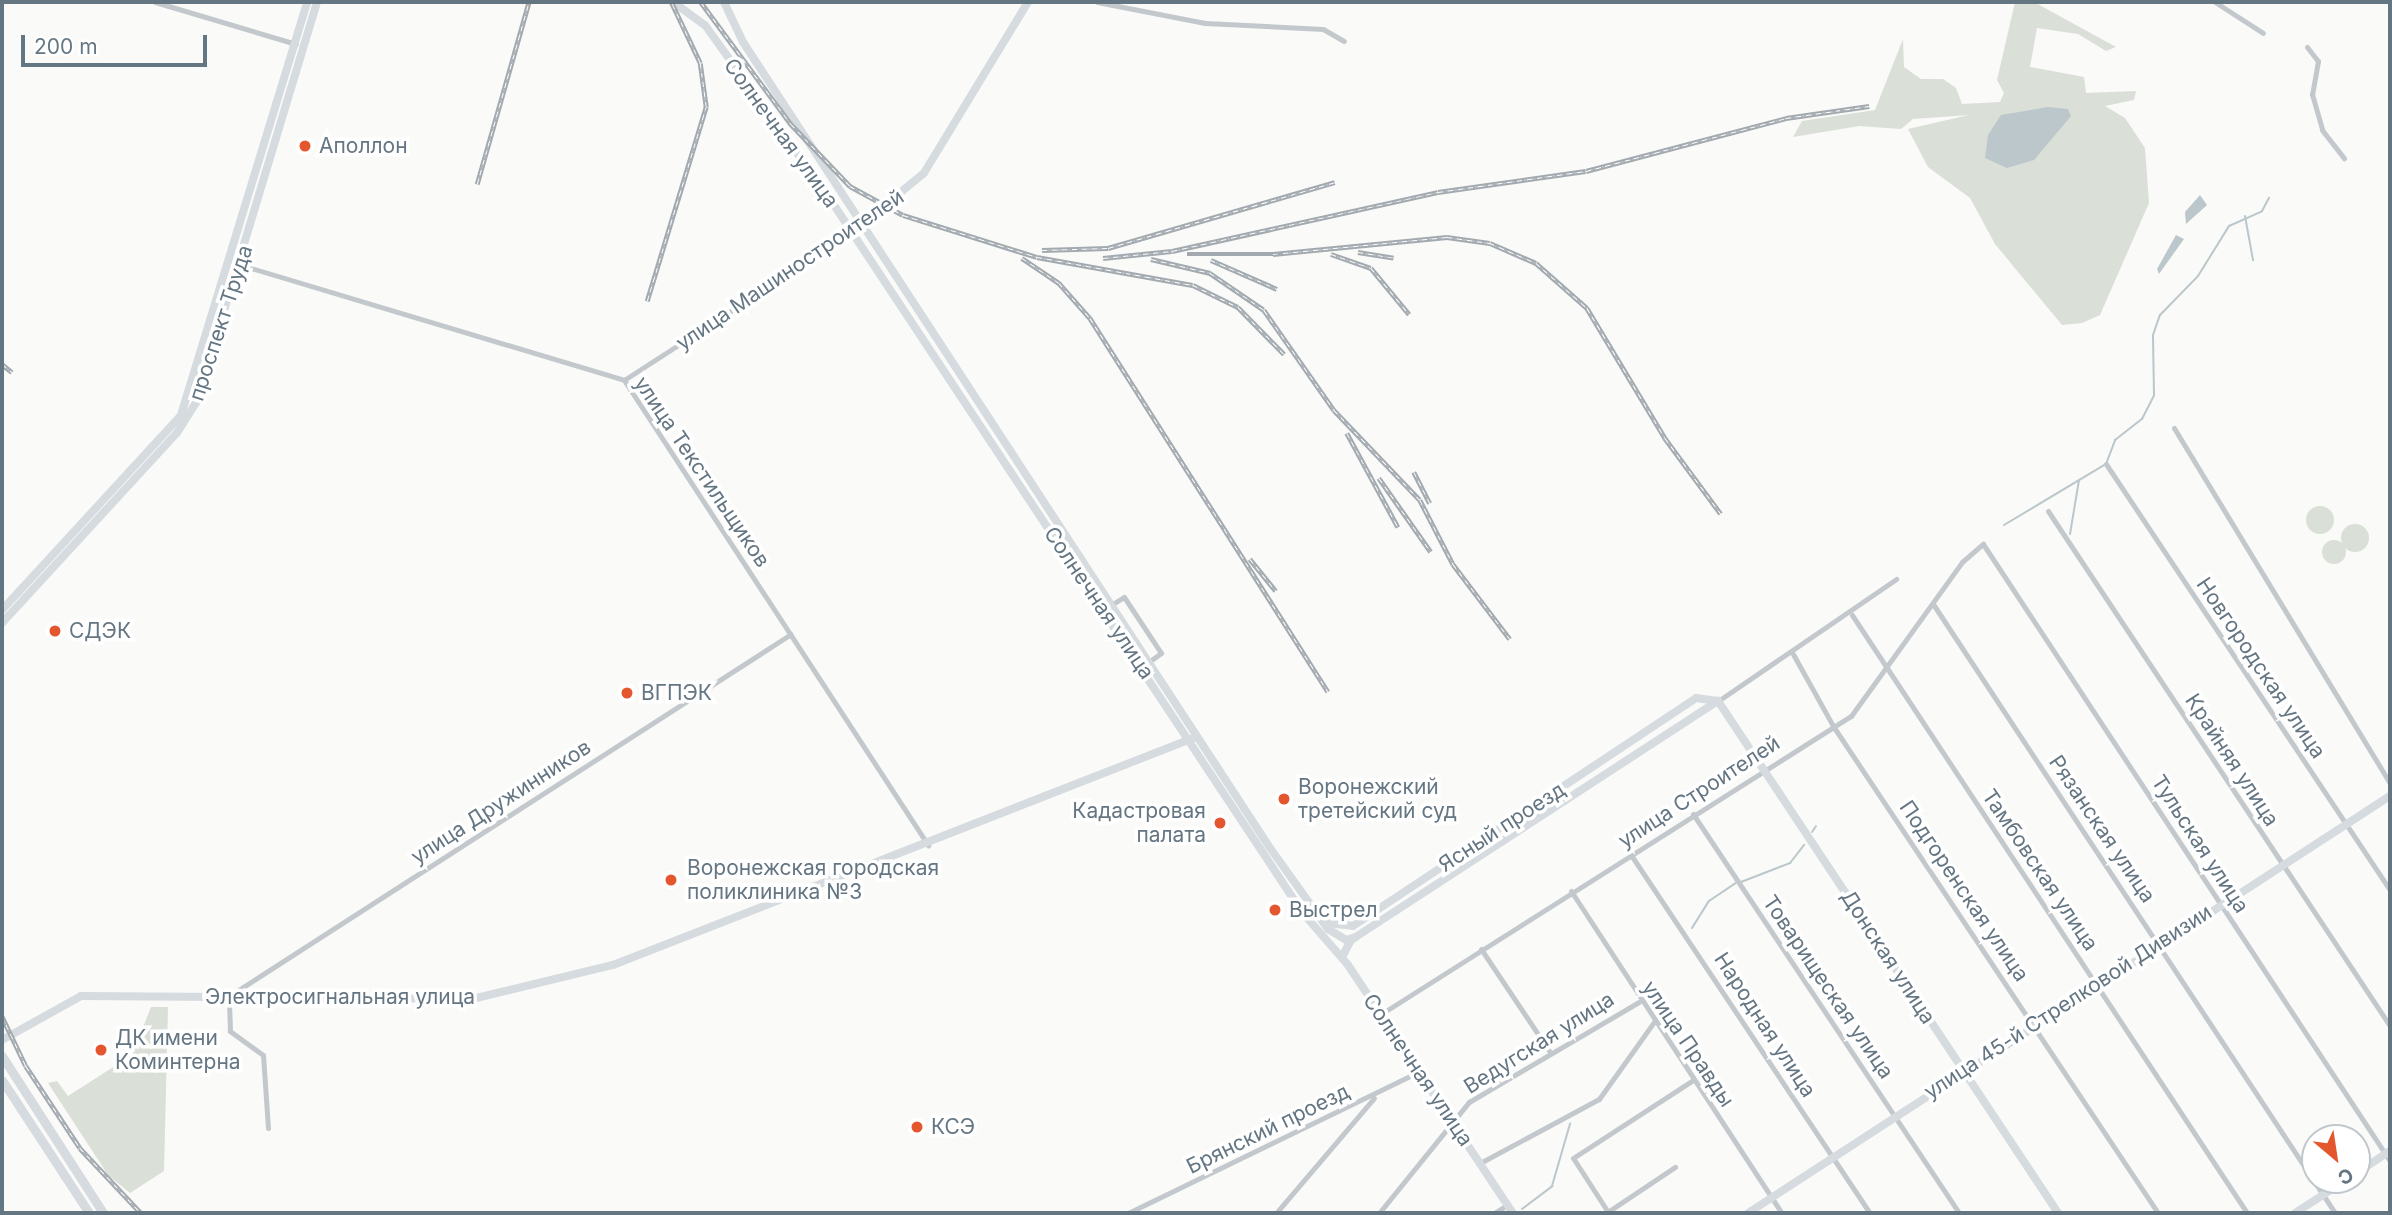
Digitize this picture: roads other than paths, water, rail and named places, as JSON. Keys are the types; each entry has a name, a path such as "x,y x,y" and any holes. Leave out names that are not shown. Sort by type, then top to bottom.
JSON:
{"main road":[{"name":"проспект Труда","path":"2,623 196,403 241,265 300,46 307,2"},
{"name":"проспект Труда","path":"2,610 122,487 181,415 300,46 317,2"},
{"name":"Солнечная улица","path":"673,2 705,25 798,156 1193,739 1322,919"},
{"name":"Солнечная улица","path":"724,2 743,42 1111,605 1314,930 1342,957 1421,1071 1513,1213"},
{"name":"улица Машиностроителей","path":"851,233 924,173 1028,2"},
{"path":"798,156 813,147"},
{"path":"231,262 241,265"},
{"name":"Ясный проезд","path":"1322,919 1338,928 1353,926 1696,698 1718,701"},
{"name":"Ясный проезд","path":"1342,957 1356,937 1718,701"},
{"name":"Донская улица","path":"1718,701 2058,1213"},
{"path":"1660,739 1669,718"},
{"name":"Электросигнальная улица","path":"2,1040 81,996 496,995 613,965 928,845 1193,739"},
{"name":"улица 45-й Стрелковой Дивизии","path":"1748,1213 2280,862 2390,796"},
{"path":"1322,919 1335,935 1356,937"},
{"path":"2,1056 103,1213"},
{"path":"2,1082 89,1213"},
{"path":"2371,1165 2389,1155"},
{"path":"2295,1213 2323,1195"}],"street":[{"path":"155,2 300,46"},
{"path":"1097,2 1205,23 1312,27 1344,41"},
{"path":"2215,2 2263,33"},
{"path":"2307,47 2318,61 2312,94 2322,130 2344,158"},
{"name":"улица Машиностроителей","path":"624,380 851,233"},
{"name":"улица Текстильщиков","path":"241,265 624,380 928,845"},
{"path":"2174,428 2390,783"},
{"name":"Новгородская улица","path":"2106,464 2390,890"},
{"name":"Крайняя улица","path":"2048,511 2390,1026"},
{"name":"улица Строителей","path":"1381,1014 1833,726 1869,699 1933,604 1983,544"},
{"name":"Тульская улица","path":"1983,544 2389,1155"},
{"name":"Ясный проезд","path":"1718,701 1852,615 1896,579"},
{"path":"1111,605 1124,597 1161,653 1147,663"},
{"name":"Рязанская улица","path":"1933,604 2335,1213"},
{"name":"Тамбовская улица","path":"1852,615 2247,1213"},
{"name":"улица Дружинников","path":"229,996 791,634"},
{"name":"Подгоренская улица","path":"1793,654 1833,726 2035,1024 2158,1213"},
{"name":"Товарищеская улица","path":"1693,814 1959,1213"},
{"name":"Народная улица","path":"1631,855 1870,1213"},
{"name":"улица Правды","path":"1571,891 1639,1002 1782,1213"},
{"path":"1481,949 1550,1052"},
{"path":"229,996 230,1031 263,1055 268,1128"},
{"name":"Ведугская улица","path":"1379,1213 1477,1096 1639,1002"},
{"path":"1480,1163 1599,1099 1654,1022"},
{"name":"Брянский проезд","path":"1128,1213 1377,1095 1421,1071"},
{"path":"1675,1167 1607,1213 1573,1158 1693,1080"},
{"path":"1276,1213 1377,1095"},
{"path":"1494,1213 1507,1205"}],"waterway":[{"path":"2004,525 2106,464 2115,440 2142,419 2154,395 2153,335 2160,315 2198,276 2229,226 2262,211 2269,198"},
{"path":"2245,216 2253,260"},
{"path":"2070,534 2079,480"},
{"path":"1812,832 1816,826"},
{"path":"1741,882 1790,863 1804,845"},
{"path":"1692,928 1709,901 1736,883"},
{"path":"1522,1209 1552,1186 1570,1124"}],"railway":[{"path":"477,184 529,2"},
{"path":"647,301 706,107 700,63 671,2"},
{"path":"701,2 791,124 850,186 903,215 1037,257 1193,285 1238,307 1284,354"},
{"path":"1103,258 1172,251 1438,192 1586,171 1786,118 1869,106"},
{"path":"1042,250 1108,248 1335,182"},
{"path":"1273,254 1447,237 1490,243 1536,263 1587,308 1665,438 1721,514"},
{"path":"1358,252 1394,258"},
{"path":"1187,254 1282,254"},
{"path":"1331,254 1371,268 1409,314"},
{"path":"1022,258 1059,283 1090,318 1328,692"},
{"path":"1151,259 1210,273 1264,310 1334,410 1420,500 1453,564 1510,639"},
{"path":"1211,260 1277,289"},
{"path":"2,364 12,372"},
{"path":"1347,433 1398,527"},
{"path":"1414,472 1430,503"},
{"path":"1379,478 1431,552"},
{"path":"1250,559 1276,591"},
{"path":"2,1016 26,1066 80,1148 141,1213"}],"place":[{"name":"Аполлон","path":"305,146"},
{"name":"СДЭК","path":"55,631"},
{"name":"ВГПЭК","path":"627,693"},
{"name":"Воронежский третейский суд","path":"1284,799"},
{"name":"Кадастровая палата","path":"1220,823"},
{"name":"Воронежская городская поликлиника №3","path":"671,880"},
{"name":"Выстрел","path":"1275,910"},
{"name":"ДК имени Коминтерна","path":"101,1050"},
{"name":"КСЭ","path":"917,1127"}]}
